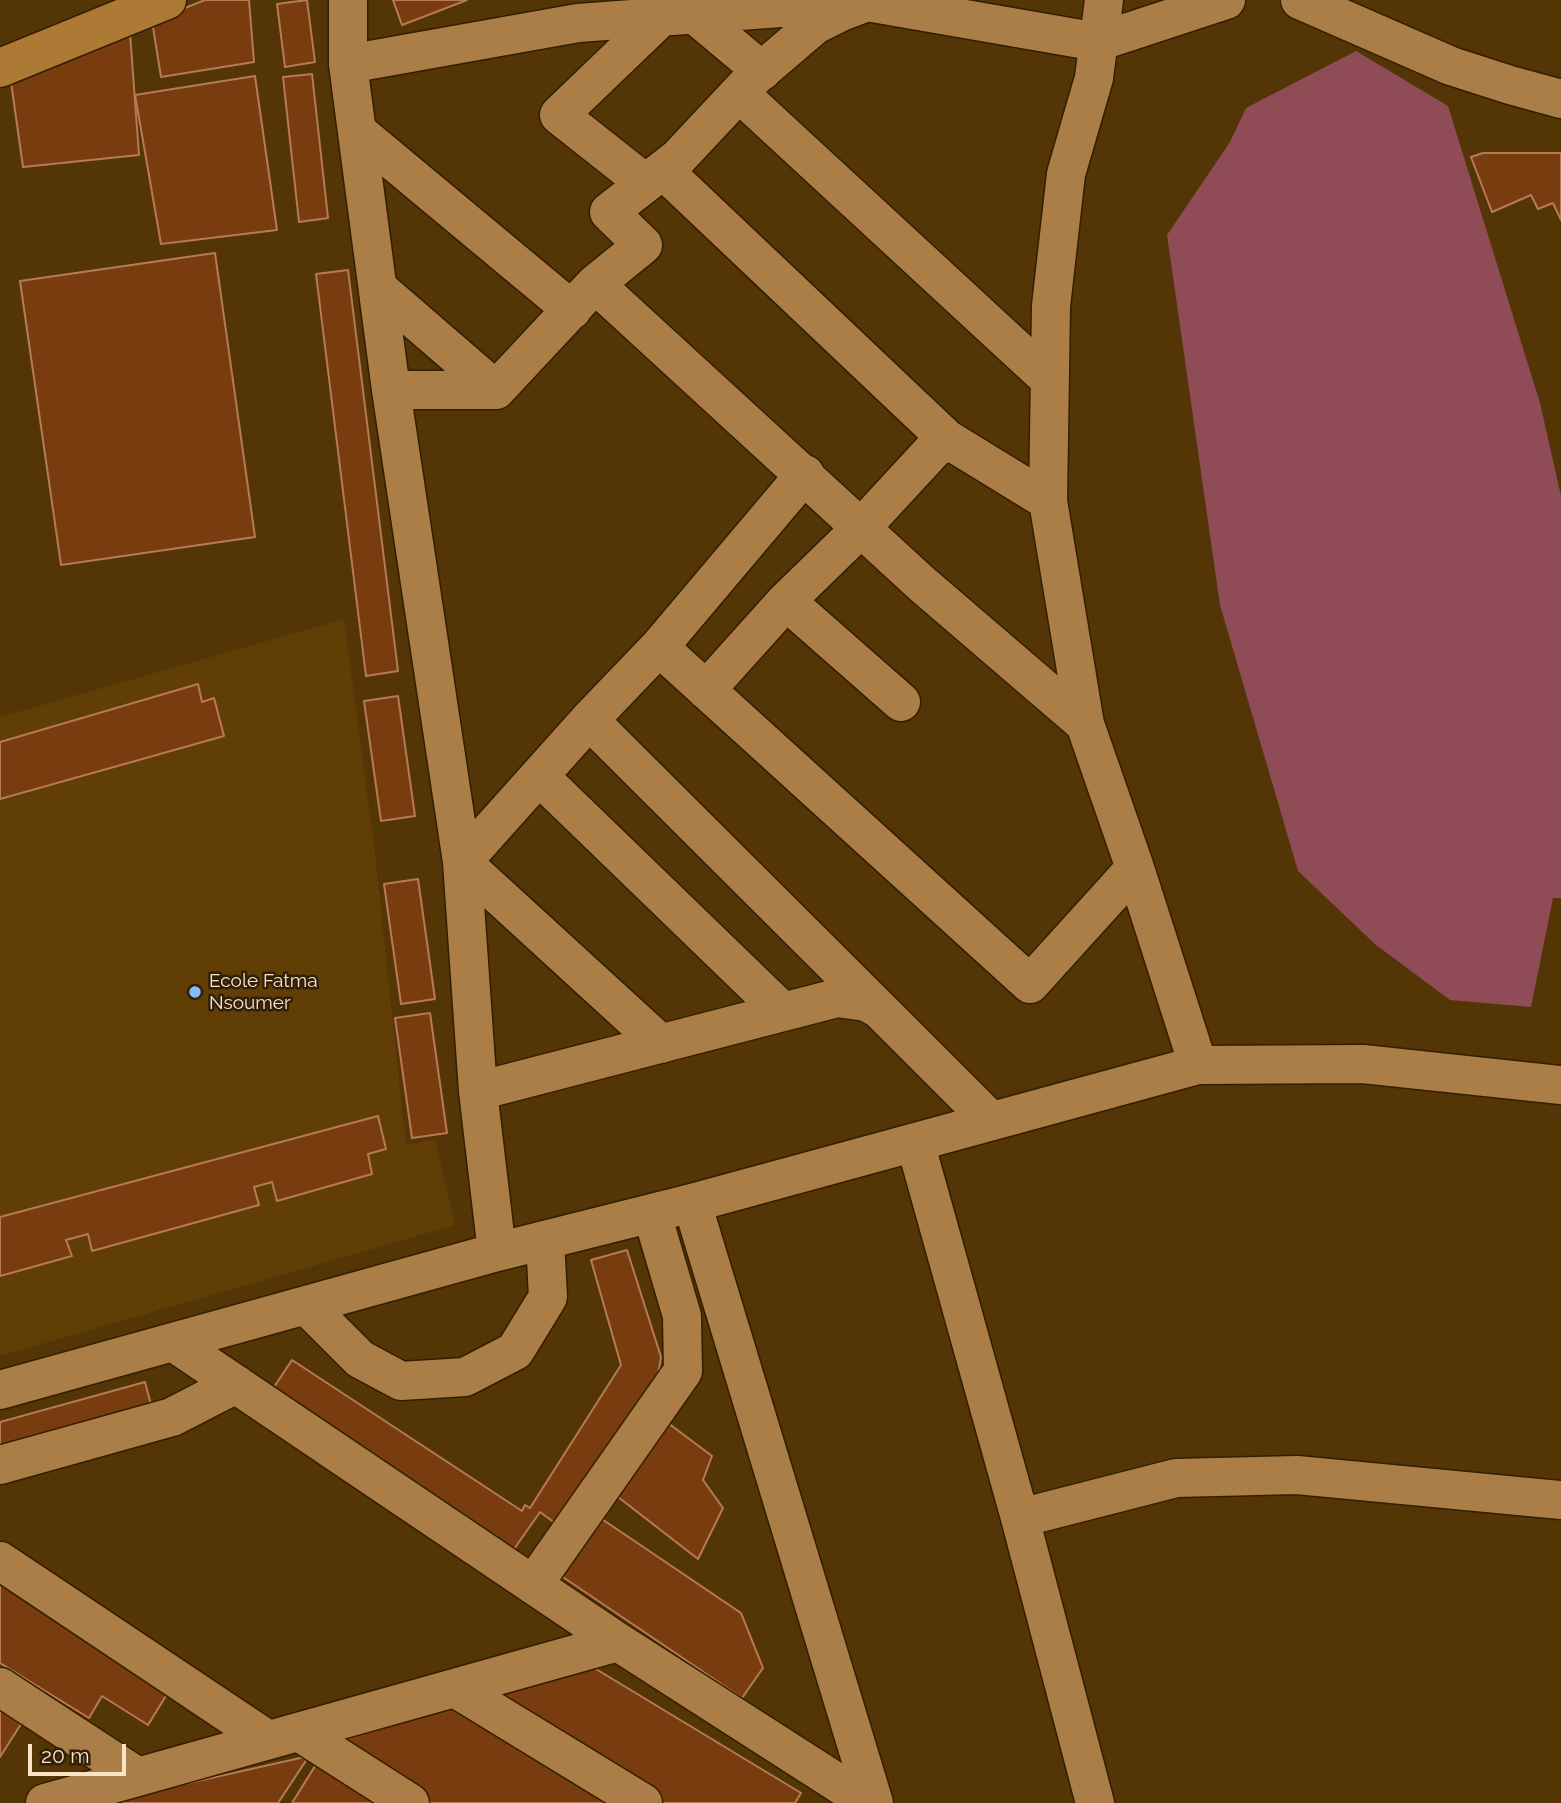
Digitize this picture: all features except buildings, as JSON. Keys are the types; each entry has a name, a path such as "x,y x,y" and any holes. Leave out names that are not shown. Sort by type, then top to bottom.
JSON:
{"main road":[{"path":"0,68 167,0"}],"street":[{"path":"348,0 348,64 391,390 462,862 478,1091 497,1252"},
{"path":"1104,0 1094,78 1066,174 1051,306 1048,501 1085,724 1135,868 1198,1065"},
{"path":"348,64 578,23 867,2 1098,42 1226,0"},
{"path":"1300,0 1451,66 1561,99"},
{"path":"391,390 496,390 584,297 643,245 610,212 678,158 751,82 815,25 867,2"},
{"path":"678,16 751,82 1050,380"},
{"path":"678,16 559,116 654,176 947,439 1048,501"},
{"path":"357,131 584,297 804,474 922,584 1085,724"},
{"path":"378,288 496,390"},
{"path":"706,690 786,601 861,528 933,450 947,439"},
{"path":"462,862 589,720 659,647 804,474"},
{"path":"786,601 901,702"},
{"path":"659,647 1030,984 1135,868"},
{"path":"589,720 991,1121"},
{"path":"540,777 783,1013"},
{"path":"462,862 661,1044"},
{"path":"478,1091 837,998 866,1002 879,1009"},
{"path":"0,1390 497,1252 652,1214 1198,1065 1363,1064 1561,1085"},
{"path":"915,1142 1020,1518 1095,1803"},
{"path":"692,1203 872,1803"},
{"path":"533,1585 683,1371 682,1316 652,1214"},
{"path":"306,1305 360,1359 401,1381 465,1377 515,1350 548,1297 545,1240"},
{"path":"173,1342 618,1642 872,1803"},
{"path":"0,1465 172,1417 236,1384"},
{"path":"1020,1518 1176,1478 1297,1475 1561,1500"},
{"path":"0,1561 283,1736 410,1803"},
{"path":"45,1803 618,1642"},
{"path":"0,1687 138,1777"},
{"path":"455,1688 643,1803"}],"shaded area":[{"path":"1356,51 1448,106 1540,403 1561,496 1561,898 1553,898 1531,1007 1450,1000 1376,945 1298,871 1220,605 1167,235 1230,142 1246,108"},
{"name":"Ecole Fatma Nsoumer","path":"344,619 374,845 406,1145 435,1139 455,1225 0,1356 0,717"}],"place":[{"name":"Ecole Fatma Nsoumer","path":"195,992"}]}
